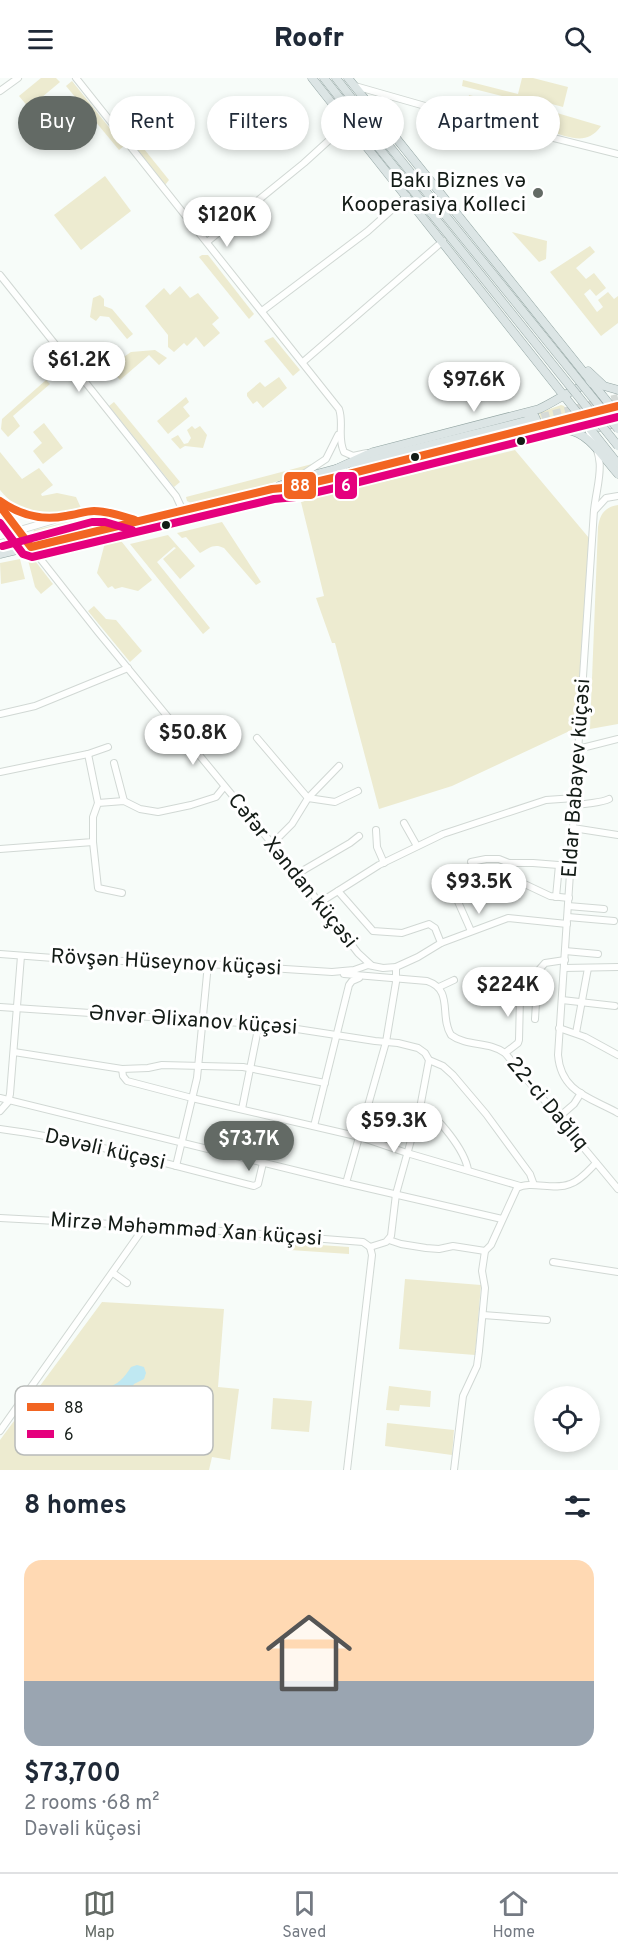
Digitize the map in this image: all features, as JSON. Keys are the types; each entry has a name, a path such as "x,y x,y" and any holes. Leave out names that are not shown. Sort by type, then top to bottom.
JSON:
{"main road":[{"path":"312,78 326,96"},
{"path":"324,78 618,446"},
{"path":"336,78 618,429"},
{"path":"348,78 603,396 615,415 614,420 599,427"},
{"path":"370,150 618,465"},
{"path":"541,367 560,381 568,378 573,371 567,353"},
{"path":"567,353 580,362 604,386 618,390"},
{"path":"337,473 373,452 546,406 582,385 588,386 603,396"},
{"path":"575,389 572,400 580,417 591,425 599,427 618,423"},
{"path":"610,406 618,415"},
{"path":"520,414 534,414 538,430 536,434 526,439"},
{"path":"272,489 294,487 337,473 531,424"},
{"path":"0,553 272,489 294,480 337,473 384,474 560,431 572,430 584,436 618,474"},
{"path":"0,501 15,511 32,516 64,517 100,511 138,521"},
{"path":"0,506 14,531 31,547"},
{"path":"0,553 8,544 14,531"}],"street":[{"path":"0,91 18,78"},
{"path":"76,78 339,409 341,414 340,443 345,454 353,456 373,452"},
{"path":"354,86 618,154"},
{"path":"207,242 321,148"},
{"path":"262,311 363,235 407,196"},
{"path":"303,362 443,241"},
{"path":"0,275 176,496 183,511"},
{"name":"Eldar Babayev küçəsi","path":"580,417 599,453 600,471 594,510 558,1055 561,1074 567,1084 618,1113"},
{"path":"294,480 326,459 339,431"},
{"path":"594,510 606,498 618,496"},
{"path":"0,536 64,517"},
{"path":"25,540 26,532 31,526"},
{"name":"Cəfər Xəndan küçəsi","path":"31,547 297,874 361,957 371,965"},
{"path":"0,714 35,706 128,668"},
{"path":"257,738 308,798 335,802 358,791"},
{"path":"578,749 618,739"},
{"path":"0,772 88,754 108,747"},
{"path":"88,754 98,803 93,817 98,888 122,893"},
{"path":"114,763 124,801"},
{"path":"272,844 292,824 308,798 339,766"},
{"path":"98,803 124,801 140,809 158,812 216,797 225,787"},
{"path":"319,903 384,863 450,831 549,799 601,802 609,799"},
{"path":"404,823 417,846"},
{"path":"573,828 618,835"},
{"path":"376,830 377,847 384,863"},
{"path":"297,874 358,836"},
{"path":"0,849 93,842"},
{"path":"471,862 492,859 509,863 571,866"},
{"path":"556,897 559,866"},
{"path":"516,880 550,896 569,898"},
{"path":"451,886 471,931"},
{"path":"338,891 373,931 402,933 429,924 435,928 441,943"},
{"path":"568,906 604,909"},
{"path":"332,972 371,965 383,968 398,966 441,943 508,918 614,921"},
{"path":"565,951 598,954"},
{"name":"Rövşən Hüseynov küçəsi","path":"0,954 332,972"},
{"path":"0,1111 9,1100 21,956"},
{"path":"361,957 362,974 367,977"},
{"path":"535,1019 538,971 545,963 565,960"},
{"path":"176,1166 198,1066 208,964"},
{"path":"346,1183 386,1042 398,966"},
{"path":"564,968 618,967"},
{"path":"576,1033 588,968"},
{"path":"332,972 427,981 439,987 454,980"},
{"path":"314,1126 350,983 358,978 367,977"},
{"path":"500,986 520,997 519,1040 505,1053"},
{"name":"22-ci Dağlıq","path":"439,987 451,1035 460,1040 496,1047 505,1053 618,1189"},
{"path":"562,1000 615,1006"},
{"name":"Ənvər Əlixanov küçəsi","path":"0,1008 259,1024 418,1048 429,1060 443,1066 453,1075 486,1114 530,1174 534,1185"},
{"path":"242,1109 259,1024"},
{"path":"559,1028 576,1033 618,1055"},
{"path":"610,1051 618,1050"},
{"path":"14,1052 122,1069 162,1065 250,1068 325,1083"},
{"path":"389,1240 396,1194 420,1108 429,1060"},
{"path":"122,1069 127,1081 360,1137 407,1153 520,1185 547,1187 572,1184 596,1163"},
{"path":"559,1117 574,1104 581,1093"},
{"path":"0,1098 502,1219"},
{"path":"420,1108 436,1118 465,1159 468,1170"},
{"name":"Dəvəli küçəsi","path":"0,1129 39,1135 254,1186 258,1184 263,1163"},
{"path":"454,1470 463,1396 477,1366 485,1288 482,1275 485,1251 491,1245 515,1190 520,1185"},
{"name":"Mirzə Məhəmməd Xan küçəsi","path":"0,1218 363,1242 370,1247"},
{"path":"32,1386 113,1274 140,1233 142,1226"},
{"path":"347,1470 372,1255 370,1247 389,1240 426,1248 439,1249 453,1246 485,1251"},
{"path":"553,1262 618,1272"},
{"path":"113,1274 127,1283"},
{"path":"483,1315 547,1320"},
{"path":"0,1431 15,1410"}],"shaded area":[{"path":"41,78 56,78 60,82 43,96 19,96"},
{"path":"522,78 533,78 568,87 563,107 560,106 560,96 502,96 462,86 463,80 518,94"},
{"path":"72,81 84,96 74,96 66,86"},
{"path":"97,112 109,127 109,138 97,123"},
{"path":"560,114 601,126 590,136 571,138 560,135"},
{"path":"137,150 145,150 169,180 165,185"},
{"path":"105,176 131,211 81,250 54,215"},
{"path":"512,232 547,241 546,259 539,262"},
{"path":"590,246 595,252 576,268 586,279 594,273 606,288 596,296 590,289 584,294 597,312 603,307 598,300 608,292 614,299 618,296 618,323 601,336 550,272"},
{"path":"208,255 254,314 249,319 199,257"},
{"path":"180,286 190,298 198,293 219,318 212,324 220,333 204,347 196,337 187,346 184,343 174,352 168,347 168,335 145,306 164,288 170,295"},
{"path":"100,295 104,299 104,306 112,309 133,334 127,339 109,317 100,316 96,321 90,317 93,298"},
{"path":"273,337 300,370 293,376 264,341"},
{"path":"155,350 167,358 159,365 149,355 120,380 109,367 131,352"},
{"path":"279,377 287,388 263,408 257,401 253,404 247,393 260,382 265,387"},
{"path":"46,380 50,384 13,416 20,426 8,437 1,429 2,419"},
{"path":"186,397 189,402 183,407 190,416 168,434 157,421"},
{"path":"114,402 180,482 174,487 109,406"},
{"path":"561,405 582,429 564,426 544,430 539,413"},
{"path":"44,423 63,448 43,464 33,451 42,443 33,432"},
{"path":"192,426 195,429 200,426 207,435 203,448 185,446 180,449 171,439 178,435 184,444 188,443 191,438 187,430"},
{"path":"515,450 589,538 576,728 452,786 379,809 335,643 332,643 316,598 324,596 301,502 310,499 309,493 300,495 299,492 337,481 382,482"},
{"path":"0,452 22,479 39,468 53,485 41,494 42,496 57,493 76,497 81,508 47,514 27,511 18,506 0,490"},
{"path":"312,464 270,484 191,503 187,501 186,497"},
{"path":"618,505 618,724 590,729 598,527 604,512"},
{"path":"231,507 232,511 127,537 123,532"},
{"path":"93,516 111,523 35,540 32,536 34,530"},
{"path":"222,522 261,582 256,585 224,548 214,546 200,553 186,537 182,538 177,533"},
{"path":"114,532 152,580 138,591 122,587 115,589 112,586 108,588 97,573 107,535"},
{"path":"168,535 195,566 180,579 163,559 176,548 174,547 157,562 210,628 203,634 130,544"},
{"path":"20,559 25,579 1,584 0,563"},
{"path":"28,560 36,562 53,584 41,594 35,587"},
{"path":"94,606 106,619 116,620 142,651 130,662 88,611"},
{"path":"290,1243 349,1247 349,1254 290,1250"},
{"path":"405,1279 481,1285 475,1355 399,1349"},
{"path":"102,1302 224,1309 218,1387 239,1389 230,1460 212,1457 209,1470 0,1470 0,1440 15,1420 15,1455 213,1455 213,1386 40,1386"},
{"path":"389,1386 431,1391 430,1407 400,1405 399,1411 386,1410"},
{"path":"273,1398 312,1401 309,1432 271,1429"},
{"path":"387,1423 454,1430 452,1455 385,1446"}],"water":[{"path":"137,1365 144,1367 146,1373 144,1379 133,1386 111,1386 123,1378 131,1367"}],"tunnel":[{"path":"530,420 618,398"},
{"path":"533,427 618,406"}],"transit line":[{"name":"88","path":"0,506 31,547 272,489 294,487 337,477 618,406"},
{"name":"6","path":"0,523 23,554 32,557 274,499 296,497 339,487 618,417"},
{"name":"88","path":"0,501 32,516 48,518 94,511 135,520"},
{"name":"6","path":"3,546 92,522 105,522 132,530"}],"place":[{"name":"Bakı Biznes və Kooperasiya Kolleci","path":"538,193"}]}
